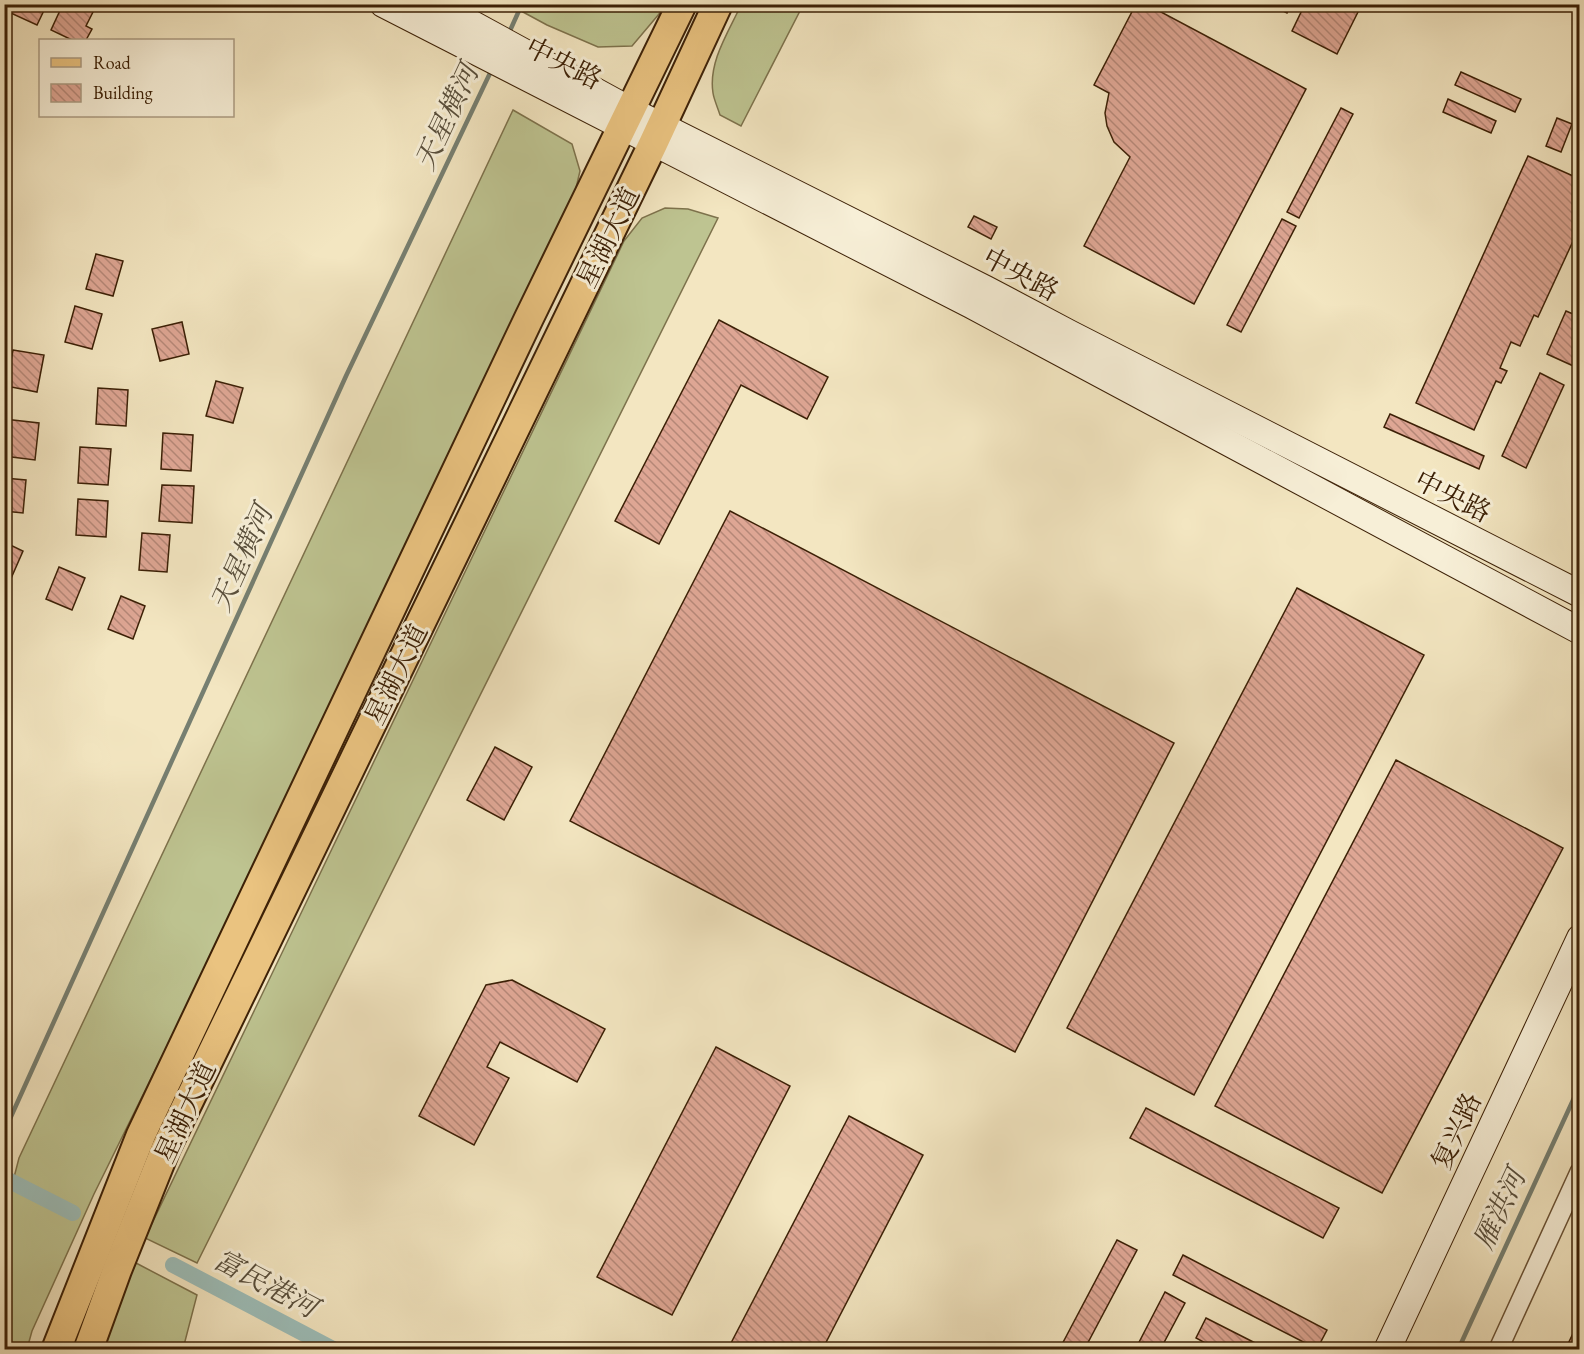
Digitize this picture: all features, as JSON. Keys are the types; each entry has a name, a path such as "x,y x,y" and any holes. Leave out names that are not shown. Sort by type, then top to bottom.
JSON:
{"main road":[{"name":"星湖大道","path":"56,1350 141,1135 524,328 682,4"},
{"name":"星湖大道","path":"88,1350 166,1148 657,135 718,4"}],"street":[{"name":"中央路","path":"383,4 475,38 657,135 986,289 1580,594"},
{"name":"中央路","path":"436,4 475,38"},
{"path":"657,135 1580,631"},
{"name":"复兴路","path":"1387,1350 1580,938"},
{"path":"1498,1350 1580,1171"}],"green space":[{"path":"510,5 663,5 659,14 632,46 598,47 547,25"},
{"path":"741,5 803,5 741,126 720,115 712,81 716,58"},
{"path":"513,110 572,144 580,171 572,205 249,880 94,1194 32,1331 27,1349 5,1350 5,1212 19,1158"},
{"path":"665,208 688,209 718,218 197,1263 145,1238 624,241 642,218"},
{"path":"136,1263 197,1295 183,1349 100,1350 115,1307"}],"building":[{"path":"7,4 47,4 37,25 4,10"},
{"path":"63,4 97,4 86,26 92,29 87,39 70,39 51,30"},
{"path":"1136,4 1146,4 1306,89 1194,304 1084,246 1130,157 1114,142 1107,126 1105,113 1109,93 1094,85"},
{"path":"1269,4 1291,4 1287,13"},
{"path":"1305,4 1362,4 1337,54 1292,31"},
{"path":"1461,72 1521,99 1515,112 1455,85"},
{"path":"1448,99 1496,121 1491,133 1443,112"},
{"path":"1341,108 1353,114 1299,218 1287,212"},
{"path":"1557,118 1572,124 1561,152 1546,146"},
{"path":"1528,156 1580,179 1580,226 1538,317 1534,315 1520,346 1511,342 1500,368 1507,371 1501,383 1496,381 1474,430 1416,403"},
{"path":"974,216 997,227 991,239 968,227"},
{"path":"1282,219 1296,226 1241,332 1227,325"},
{"path":"96,254 123,261 113,296 86,289"},
{"path":"75,306 102,314 92,349 65,342"},
{"path":"1566,311 1580,317 1580,369 1547,354"},
{"path":"719,320 828,377 807,419 741,385 659,544 615,521"},
{"path":"182,322 189,354 160,361 152,329"},
{"path":"13,350 44,355 37,392 6,386"},
{"path":"1540,373 1564,385 1526,468 1502,456"},
{"path":"216,381 243,388 233,423 206,416"},
{"path":"98,388 128,390 126,426 96,424"},
{"path":"1390,414 1484,456 1479,469 1384,427"},
{"path":"4,419 39,423 35,460 4,456"},
{"path":"163,433 193,435 191,471 161,469"},
{"path":"80,447 111,449 108,485 78,483"},
{"path":"4,478 26,480 23,513 4,511"},
{"path":"162,485 194,486 192,523 159,521"},
{"path":"78,499 108,501 106,537 76,535"},
{"path":"730,511 1174,743 1015,1052 570,821"},
{"path":"142,533 170,535 167,572 139,570"},
{"path":"4,542 23,551 9,583 4,581"},
{"path":"59,567 85,578 72,610 46,599"},
{"path":"1297,588 1424,655 1194,1095 1067,1028"},
{"path":"121,596 145,606 133,639 108,629"},
{"path":"495,747 532,767 504,820 467,800"},
{"path":"1396,760 1563,848 1382,1193 1215,1106"},
{"path":"512,980 605,1029 577,1082 500,1042 487,1067 509,1078 474,1145 419,1116 486,985"},
{"path":"716,1047 790,1086 672,1315 597,1277"},
{"path":"1146,1108 1339,1208 1323,1238 1130,1138"},
{"path":"849,1116 923,1155 822,1350 738,1350 730,1345"},
{"path":"1117,1240 1137,1250 1084,1350 1059,1350"},
{"path":"1183,1255 1327,1330 1317,1349 1173,1275"},
{"path":"1165,1292 1185,1303 1160,1350 1135,1350"},
{"path":"1206,1318 1269,1350 1218,1350 1196,1338"},
{"path":"1580,1319 1580,1350 1565,1350"}],"waterway":[{"name":"天星横河","path":"508,35 522,4"},
{"name":"天星横河","path":"4,1132 346,376 492,69"},
{"name":"雁洪河","path":"1458,1350 1580,1085"},
{"name":"富民港河","path":"4,1178 73,1213"},
{"name":"富民港河","path":"173,1265 335,1350"}]}
